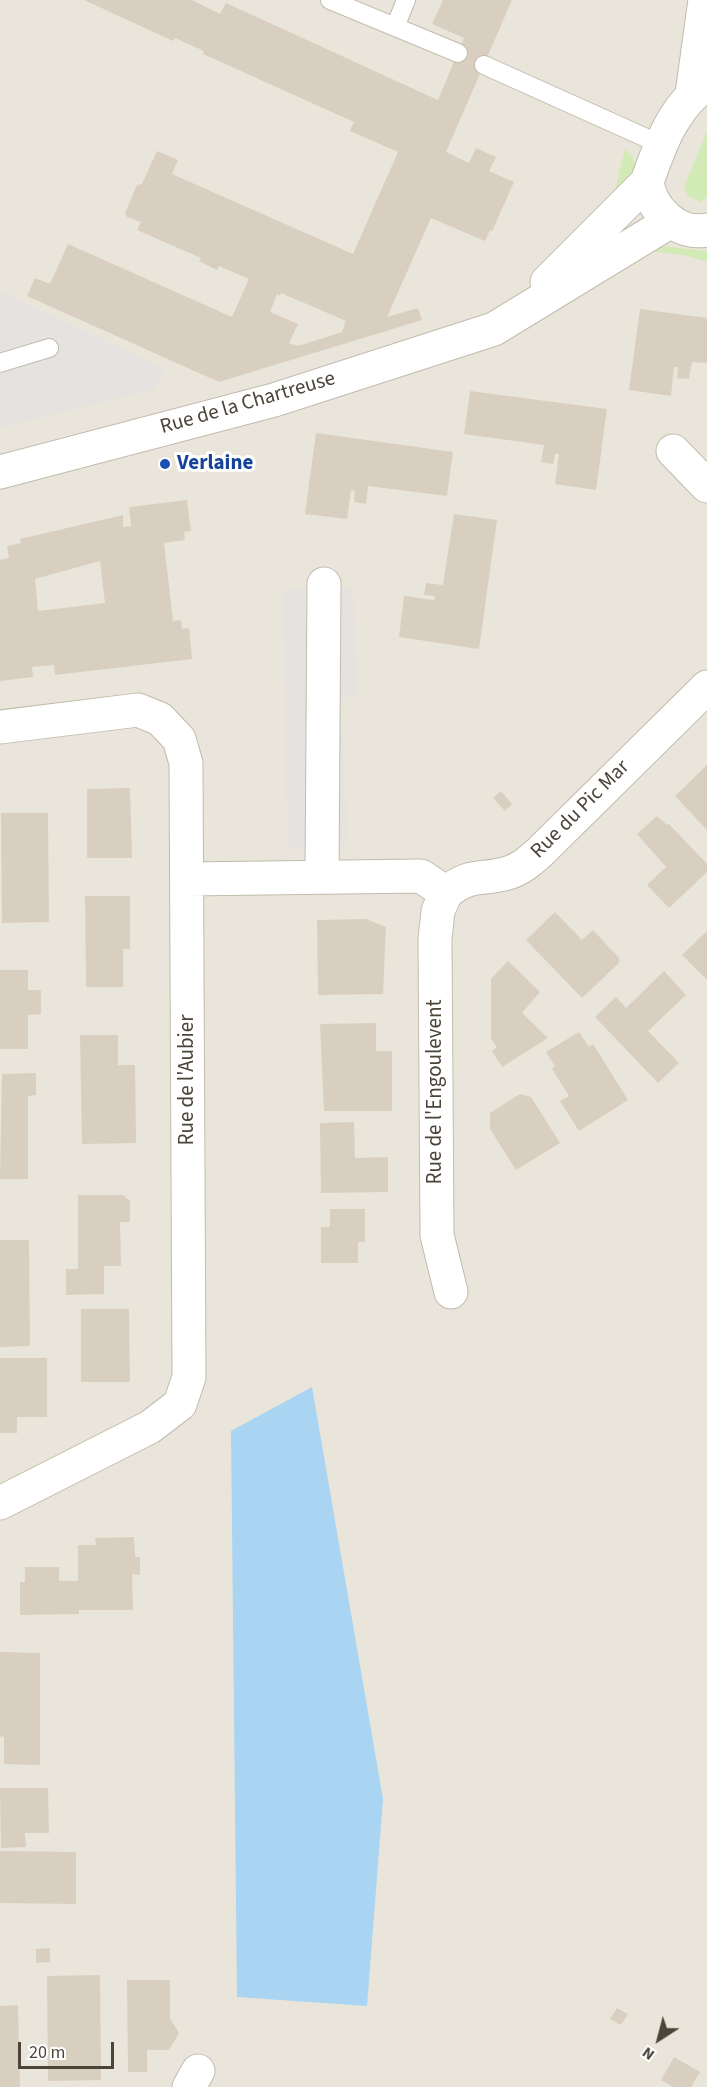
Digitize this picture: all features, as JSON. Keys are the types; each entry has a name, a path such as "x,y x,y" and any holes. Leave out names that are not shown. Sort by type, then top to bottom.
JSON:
{"street":[{"path":"705,0 699,89 672,123 647,182 649,194 660,214 687,229 707,230"},
{"name":"Rue de la Chartreuse","path":"494,329 562,268 647,182"},
{"name":"Rue de la Chartreuse","path":"0,472 274,400 494,329 671,221"},
{"path":"674,451 707,486"},
{"path":"322,876 324,584"},
{"name":"Rue du Pic Mar","path":"446,893 459,882 481,875 506,873 524,866 707,687"},
{"name":"Rue de l'Aubier","path":"0,727 138,710 160,719 178,739 186,763 189,1377 180,1404 150,1427 0,1503"},
{"path":"187,879 421,876 446,893"},
{"name":"Rue de l'Engoulevent","path":"446,893 438,911 435,939 437,1235 451,1292"}],"lane":[{"path":"330,0 396,25 458,53"},
{"path":"396,25 406,0"},
{"path":"484,65 662,145"},
{"path":"0,363 49,348"}],"shaded area":[{"path":"0,0 707,0 707,2087 0,2087"},
{"path":"0,291 165,369 155,389 0,428"},
{"path":"353,587 358,694 340,699 348,844 287,850 283,590"}],"green space":[{"path":"707,131 707,197 701,202 688,196 684,187"},
{"path":"625,149 633,156 636,174 615,191"},
{"path":"661,246 707,251 707,262 684,255 650,251"}],"water":[{"path":"312,1387 383,1799 367,2006 237,1997 231,1431"}],"building":[{"path":"84,0 192,0 220,14 226,3 438,100 464,38 432,24 443,0 512,0 446,152 469,163 476,148 496,157 489,171 514,182 492,231 490,230 485,241 431,218 387,317 418,308 422,320 219,382 27,296 35,278 50,284 68,244 232,317 249,279 219,266 217,270 199,261 201,258 137,230 141,222 127,217 125,213 137,185 142,184 157,151 178,160 172,174 353,254 398,152 350,131 354,122 203,54 204,51 175,38 173,41","holes":["281,293 346,321 342,332 298,346 289,343 298,324 270,312 277,294 280,296"]},
{"path":"640,309 707,318 707,363 692,362 689,379 677,378 678,367 674,367 671,396 629,390"},
{"path":"470,391 607,409 596,490 555,484 559,454 555,454 553,464 541,462 544,445 464,434"},
{"path":"316,433 453,452 447,496 368,486 366,504 354,502 355,491 351,490 347,519 305,514"},
{"path":"187,500 191,531 184,532 185,540 164,543 173,621 181,620 182,629 189,628 192,659 55,675 54,665 32,667 33,677 0,681 0,560 9,558 7,546 21,543 20,539 123,515 123,527 131,526 129,507","holes":["100,561 105,603 38,611 35,579"]},
{"path":"454,514 497,520 479,649 399,637 404,596 434,600 435,596 424,595 426,583 443,585"},
{"path":"707,765 707,830 675,796"},
{"path":"130,788 132,858 87,858 87,789"},
{"path":"501,791 512,804 505,811 493,798"},
{"path":"1,813 48,813 49,922 2,923"},
{"path":"657,816 667,825 669,824 707,864 707,872 669,908 647,885 666,867 637,834"},
{"path":"85,896 130,896 130,949 123,949 123,987 86,987"},
{"path":"555,912 582,940 593,930 619,958 619,963 582,998 526,940"},
{"path":"366,919 386,927 383,994 318,995 317,920"},
{"path":"707,931 707,980 682,955"},
{"path":"508,961 540,992 522,1013 548,1038 502,1067 492,1051 497,1047 491,1039 491,979"},
{"path":"0,970 28,970 28,990 41,990 41,1014 28,1015 28,1049 0,1049"},
{"path":"664,971 686,995 648,1031 679,1063 658,1083 595,1017 616,997 626,1008"},
{"path":"376,1023 376,1051 392,1051 392,1111 324,1111 320,1024"},
{"path":"579,1032 589,1047 593,1044 628,1100 579,1131 560,1101 569,1096 552,1069 555,1066 546,1052"},
{"path":"80,1035 118,1035 118,1065 135,1065 136,1143 82,1144"},
{"path":"36,1073 36,1095 28,1096 28,1179 0,1179 2,1074"},
{"path":"520,1094 531,1097 560,1143 516,1170 490,1129 490,1113"},
{"path":"354,1122 355,1158 388,1157 388,1192 321,1193 320,1123"},
{"path":"78,1195 123,1195 130,1201 130,1222 120,1222 121,1266 104,1266 104,1294 66,1295 66,1269 78,1269"},
{"path":"330,1209 365,1209 365,1242 358,1242 358,1263 321,1263 321,1227 330,1227"},
{"path":"0,1240 29,1240 30,1346 0,1347"},
{"path":"81,1309 129,1309 130,1382 81,1382"},
{"path":"0,1358 47,1358 47,1417 17,1417 17,1433 0,1433"},
{"path":"134,1537 135,1557 140,1557 140,1575 132,1574 133,1610 79,1610 79,1614 20,1615 20,1582 25,1582 25,1567 59,1567 59,1581 78,1581 78,1545 96,1545 95,1538"},
{"path":"0,1652 40,1653 40,1765 4,1764 4,1736 0,1737"},
{"path":"0,1788 48,1788 49,1833 25,1833 26,1847 1,1848"},
{"path":"0,1851 76,1852 76,1904 0,1903"},
{"path":"50,1948 50,1962 36,1963 36,1949"},
{"path":"100,1975 101,2080 48,2081 47,1976"},
{"path":"127,1980 170,1980 170,2018 179,2033 169,2050 147,2050 147,2072 128,2072"},
{"path":"18,2005 20,2087 0,2087 0,2006"},
{"path":"617,2008 628,2014 621,2025 610,2019"},
{"path":"674,2057 700,2072 691,2087 673,2087 661,2080"}],"place":[{"name":"Verlaine","path":"165,464"}]}
